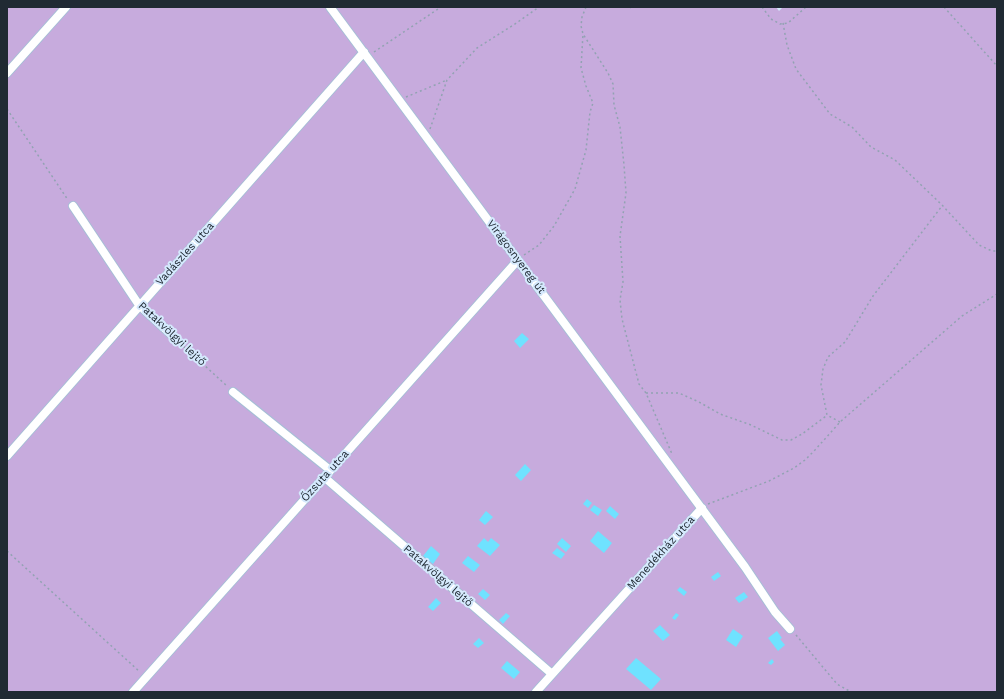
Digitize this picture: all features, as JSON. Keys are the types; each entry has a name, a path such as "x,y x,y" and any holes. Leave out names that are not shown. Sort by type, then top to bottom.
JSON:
{"street":[{"path":"7,73 66,7"},
{"name":"Virágosnyereg út","path":"330,7 702,508"},
{"name":"Vadászles utca","path":"7,456 365,54"},
{"name":"Patakvölgyi lejtő","path":"73,206 139,306 174,337"},
{"name":"Őzsuta utca","path":"133,692 518,260"},
{"path":"233,392 330,470"},
{"name":"Patakvölgyi lejtő","path":"324,477 552,674"},
{"name":"Menedékház utca","path":"536,692 702,508 745,567 775,612 790,628"}],"path":[{"path":"365,54 441,7"},
{"path":"427,138 447,80 477,48 539,7"},
{"path":"518,260 539,245 554,226 576,189 586,150 590,112 593,103 581,68 583,34 581,26 582,17 586,7"},
{"path":"762,7 771,19 780,24 788,23 806,7"},
{"path":"944,7 997,66"},
{"path":"783,23 787,45 796,68 830,114 852,127 871,147 896,160 942,205 979,245 997,252"},
{"path":"583,34 608,73 613,84 614,105 620,127 626,192 620,236 623,282 620,300 622,319 638,384 646,393 673,454 672,468"},
{"path":"398,100 447,80"},
{"path":"7,108 73,206"},
{"path":"827,415 822,385 823,369 828,357 845,342 873,296 942,205"},
{"path":"702,508 713,501 769,481 794,468 815,450 840,422 962,316 997,294"},
{"name":"Patakvölgyi lejtő","path":"174,337 233,392"},
{"path":"646,393 679,393 720,414 751,425 782,440 791,440 802,434 827,415"},
{"path":"827,415 840,422"},
{"path":"7,551 146,678"},
{"path":"790,628 837,684 851,692"}],"shaded area":[{"path":"7,7 776,7 779,11 783,7 997,7 997,692 7,692"}],"building":[{"path":"522,333 529,339 520,348 514,341"},
{"path":"525,464 531,470 521,481 515,475"},
{"path":"587,499 592,503 588,508 583,504"},
{"path":"594,505 602,510 598,516 590,510"},
{"path":"610,506 619,514 615,519 606,511"},
{"path":"486,511 493,517 485,525 479,520"},
{"path":"598,531 612,543 604,553 590,541"},
{"path":"484,538 488,542 491,538 500,545 490,556 477,546"},
{"path":"562,538 571,546 566,552 557,544"},
{"path":"431,546 440,554 433,564 423,556"},
{"path":"557,548 565,554 561,559 552,553"},
{"path":"468,556 480,565 474,572 462,563"},
{"path":"718,572 721,576 714,581 711,577"},
{"path":"680,587 687,592 684,596 677,590"},
{"path":"483,589 490,595 485,600 478,594"},
{"path":"744,592 748,597 739,603 735,598"},
{"path":"436,598 441,603 433,611 428,607"},
{"path":"506,613 510,616 503,624 499,620"},
{"path":"676,613 679,615 675,620 672,618"},
{"path":"660,625 670,635 663,641 653,631"},
{"path":"733,629 743,636 736,647 726,640"},
{"path":"777,631 782,638 780,639 785,645 778,651 768,638"},
{"path":"479,638 484,643 478,648 473,644"},
{"path":"636,658 661,679 651,690 626,669"},
{"path":"772,659 774,662 771,665 768,663"},
{"path":"507,661 520,672 514,679 501,668"}]}
